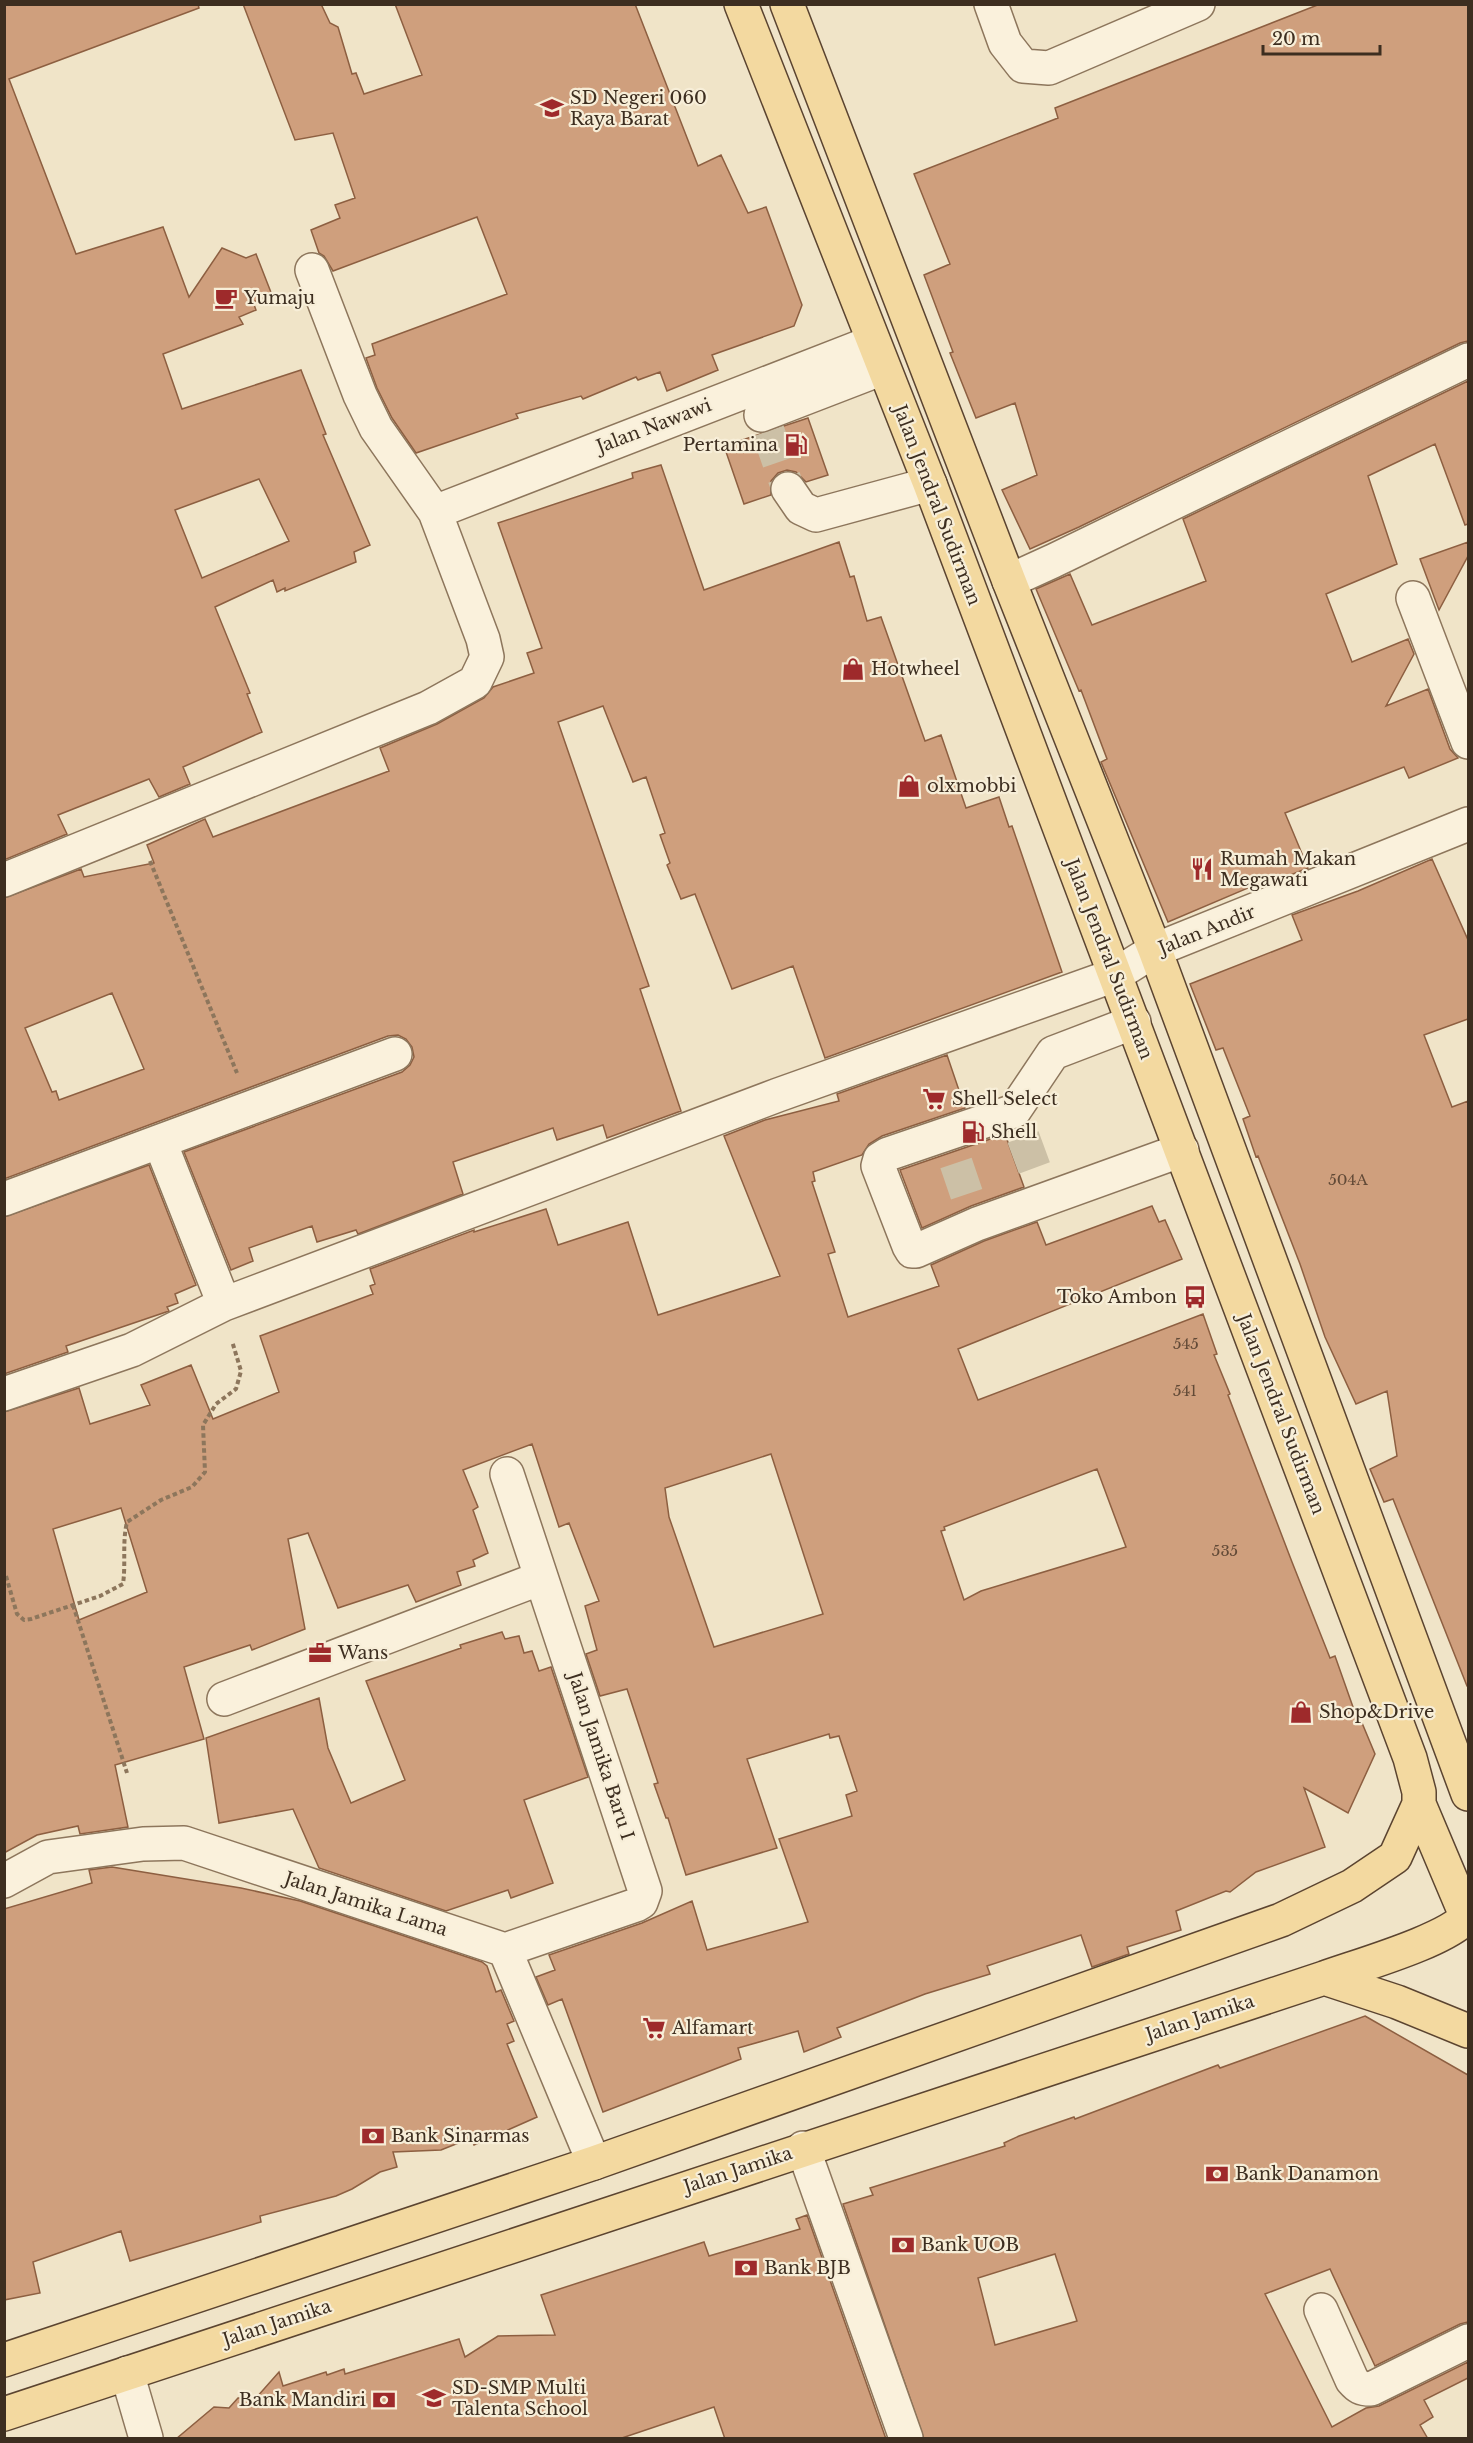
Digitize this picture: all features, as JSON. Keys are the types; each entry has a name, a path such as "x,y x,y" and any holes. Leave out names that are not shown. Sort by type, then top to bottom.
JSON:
{"main road":[{"name":"Jalan Jendral Sudirman","path":"741,4 930,484 1410,1758 1419,1792 1419,1804 1468,1917"},
{"path":"787,4 1009,581 1155,950 1468,1794"},
{"path":"4,2360 594,2163 1281,1920 1352,1887 1395,1857 1419,1804"},
{"name":"Jalan Jamika","path":"4,2414 803,2148 1324,1978 1430,1940 1458,1926 1468,1917"},
{"path":"1324,1978 1397,2002 1468,2031"}],"street":[{"path":"991,4 1005,43 1023,66 1049,68 1198,4"},
{"path":"4,880 428,708 475,682 487,657 483,639 435,512 376,428 360,395 312,270"},
{"name":"Jalan Nawawi","path":"435,512 760,411 878,355"},
{"path":"1009,581 1468,360"},
{"path":"788,489 801,508 816,515 930,484"},
{"path":"1413,598 1468,742"},
{"name":"Jalan Andir","path":"4,1394 132,1350 224,1304 778,1095 1115,975 1155,950 1468,824"},
{"path":"1134,1022 1053,1053 1018,1124 951,1149 888,1154 880,1159 878,1166 912,1251 974,1216 1182,1150"},
{"path":"4,1199 395,1054"},
{"path":"160,1142 224,1304"},
{"name":"Jalan Jamika Baru I","path":"506,1950 636,1905 641,1902 645,1891 507,1474"},
{"path":"224,1699 542,1578"},
{"name":"Jalan Jamika Lama","path":"4,1881 48,1857 143,1844 184,1843 506,1950"},
{"path":"506,1950 594,2163"},
{"path":"803,2148 903,2438"},
{"path":"1321,2310 1352,2380 1358,2387 1364,2389 1371,2389 1468,2341"},
{"path":"127,2373 146,2439"}],"path":[{"path":"136,827 252,1108"},
{"path":"6,1576 17,1614 24,1620 100,1596 123,1584 126,1563 123,1539 127,1522 160,1500 192,1487 205,1473 203,1425 216,1404 236,1389 241,1371 224,1304"},
{"path":"73,1605 127,1773"}],"building":[{"path":"4,4 198,4 199,8 9,79 76,254 163,227 189,297 222,248 246,258 256,254 272,295 253,302 256,310 239,317 243,324 163,354 182,409 301,370 326,434 323,435 370,545 354,552 356,562 285,591 285,588 277,592 273,580 215,607 250,693 247,694 262,732 183,767 190,784 159,797 149,779 58,815 67,834 4,860","holes":["259,479 289,541 202,578 175,510"]},
{"path":"243,4 321,4 330,23 338,27 352,74 356,73 364,94 422,75 395,4 635,4 698,166 721,155 748,213 766,207 802,305 794,326 712,355 718,370 667,391 660,372 638,380 636,377 583,399 581,396 516,414 518,418 416,453 392,418 377,388 366,358 375,355 372,344 507,294 477,217 333,271 324,256 319,253 311,230 340,218 335,205 355,198 333,133 295,140"},
{"path":"1320,4 1468,4 1468,341 1030,549 1002,490 1037,475 1015,403 976,418 950,353 953,352 924,275 950,264 914,174 1058,118 1055,108"},
{"path":"1468,381 1468,524 1465,525 1435,444 1368,476 1397,564 1326,594 1352,662 1408,639 1414,654 1386,706 1428,689 1450,749 1458,758 1409,778 1404,767 1285,813 1308,868 1278,880 1276,876 1168,922 1101,762 1107,759 1081,690 1079,691 1036,589 1070,574 1092,625 1206,581 1183,519"},
{"path":"808,418 828,475 806,482 796,472 787,470 778,473 771,481 771,495 744,504 724,446"},
{"path":"661,465 704,590 839,542 850,577 854,576 867,621 881,617 925,741 941,735 966,808 999,797 1009,827 1012,826 1062,972 825,1058 793,966 732,989 695,894 681,899 667,865 670,863 660,835 665,833 646,777 633,782 603,706 558,722 649,986 640,989 681,1111 607,1138 603,1125 557,1140 553,1128 453,1162 463,1194 358,1234 356,1230 317,1242 312,1226 249,1248 253,1261 231,1270 184,1152 402,1072 410,1065 414,1057 412,1047 406,1039 398,1035 388,1036 4,1179 4,898 81,869 84,877 154,863 147,845 205,819 213,837 389,771 380,748 437,724 484,698 493,687 534,673 527,653 542,648 498,523 633,478 632,473","holes":["112,993 144,1069 59,1100 56,1091 52,1092 25,1028"]},
{"path":"1468,542 1468,556 1439,610 1420,559"},
{"path":"1432,859 1468,940 1468,1019 1424,1035 1452,1107 1468,1101 1468,1686 1393,1499 1384,1502 1370,1469 1397,1456 1387,1391 1356,1404 1325,1337 1300,1264 1258,1156 1256,1157 1243,1119 1250,1116 1223,1048 1216,1050 1190,984 1302,940 1292,915 1358,891"},
{"path":"947,1055 965,1108 882,1136 869,1144 862,1155 813,1172 815,1181 812,1182 835,1252 828,1254 848,1317 939,1286 931,1265 984,1241 1037,1222 1046,1245 1152,1206 1159,1222 1165,1220 1182,1259 958,1349 978,1400 1203,1314 1217,1354 1214,1355 1230,1394 1228,1395 1292,1562 1330,1658 1335,1656 1359,1724 1362,1723 1375,1754 1348,1813 1304,1788 1325,1847 1256,1872 1230,1892 1226,1891 1176,1911 1181,1930 1127,1947 1129,1954 1092,1967 1081,1935 987,1966 990,1974 925,1994 837,2028 841,2037 804,2052 798,2031 738,2048 741,2059 603,2112 562,1999 548,2005 536,1977 555,1970 549,1955 642,1923 692,1901 707,1950 808,1922 779,1839 852,1816 846,1795 857,1791 839,1736 830,1738 829,1734 747,1759 777,1848 686,1875 668,1818 666,1818 654,1784 658,1783 627,1689 600,1696 586,1654 597,1650 585,1606 599,1601 569,1523 559,1527 532,1444 463,1470 478,1507 473,1510 488,1553 473,1560 475,1566 457,1572 461,1585 416,1602 408,1585 338,1608 308,1533 288,1539 305,1629 252,1650 250,1645 184,1667 204,1739 115,1765 128,1827 80,1834 78,1826 37,1835 4,1853 4,1412 79,1388 90,1424 150,1405 141,1385 191,1365 213,1419 279,1392 260,1336 373,1294 370,1286 375,1284 370,1269 474,1230 474,1232 546,1209 558,1245 628,1222 658,1315 780,1276 724,1136 765,1120 839,1101 837,1094","holes":["771,1454 823,1614 714,1647 669,1517 665,1488","1097,1469 1126,1547 981,1591 964,1600 941,1531 945,1530 944,1527","121,1508 147,1592 79,1620 53,1529"]},
{"path":"1005,1134 1024,1187 971,1206 922,1228 900,1170"},
{"path":"149,1165 196,1285 175,1294 178,1303 167,1307 169,1311 66,1346 68,1352 4,1374 4,1217"},
{"path":"502,1632 505,1639 519,1636 524,1653 532,1651 539,1671 551,1667 588,1777 524,1800 553,1883 511,1898 508,1890 446,1911 319,1868 293,1809 219,1823 206,1738 319,1698 328,1748 351,1803 405,1780 366,1681 461,1648 460,1645"},
{"path":"112,1867 241,1888 300,1901 482,1962 487,1966 496,1992 501,1990 514,2021 507,2024 514,2041 507,2044 537,2117 474,2145 471,2138 441,2150 393,2152 397,2167 380,2172 336,2196 260,2216 261,2222 130,2261 121,2231 33,2262 40,2293 4,2300 4,1909 92,1883 89,1870"},
{"path":"1365,2016 1468,2075 1468,2322 1375,2366 1330,2269 1265,2294 1332,2427 1366,2408 1379,2406 1468,2362 1468,2378 1424,2400 1433,2417 1420,2425 1428,2439 924,2439 843,2204 873,2195 870,2188 1005,2146 1004,2143 1019,2136 1074,2117 1075,2119 1218,2065 1220,2068","holes":["1055,2254 1077,2321 995,2345 978,2278"]},
{"path":"807,2215 886,2439 725,2439 714,2407 619,2439 176,2439 214,2407 229,2408 238,2398 256,2398 279,2372 283,2386 326,2372 327,2375 344,2369 345,2374 459,2339 465,2357 498,2336 555,2335 541,2295 704,2242 709,2256 800,2229 796,2219"}],"tunnel":[{"path":"768,431 788,489"},
{"path":"1023,1137 1041,1186"},
{"path":"956,1163 971,1207"}],"place":[{"name":"SD Negeri 060 Raya Barat","path":"552,108"},
{"name":"Yumaju","path":"226,298"},
{"name":"Pertamina","path":"796,445"},
{"name":"Hotwheel","path":"853,669"},
{"name":"olxmobbi","path":"909,786"},
{"name":"Rumah Makan Megawati","path":"1202,869"},
{"name":"Shell Select","path":"934,1099"},
{"name":"Shell","path":"973,1132"},
{"name":"Toko Ambon","path":"1195,1297"},
{"name":"Wans","path":"320,1653"},
{"name":"Shop&Drive","path":"1301,1712"},
{"name":"Alfamart","path":"654,2028"},
{"name":"Bank Sinarmas","path":"373,2136"},
{"name":"Bank Danamon","path":"1217,2174"},
{"name":"Bank UOB","path":"903,2245"},
{"name":"Bank BJB","path":"746,2268"},
{"name":"SD-SMP Multi Talenta School","path":"434,2398"},
{"name":"Bank Mandiri","path":"384,2400"}]}
